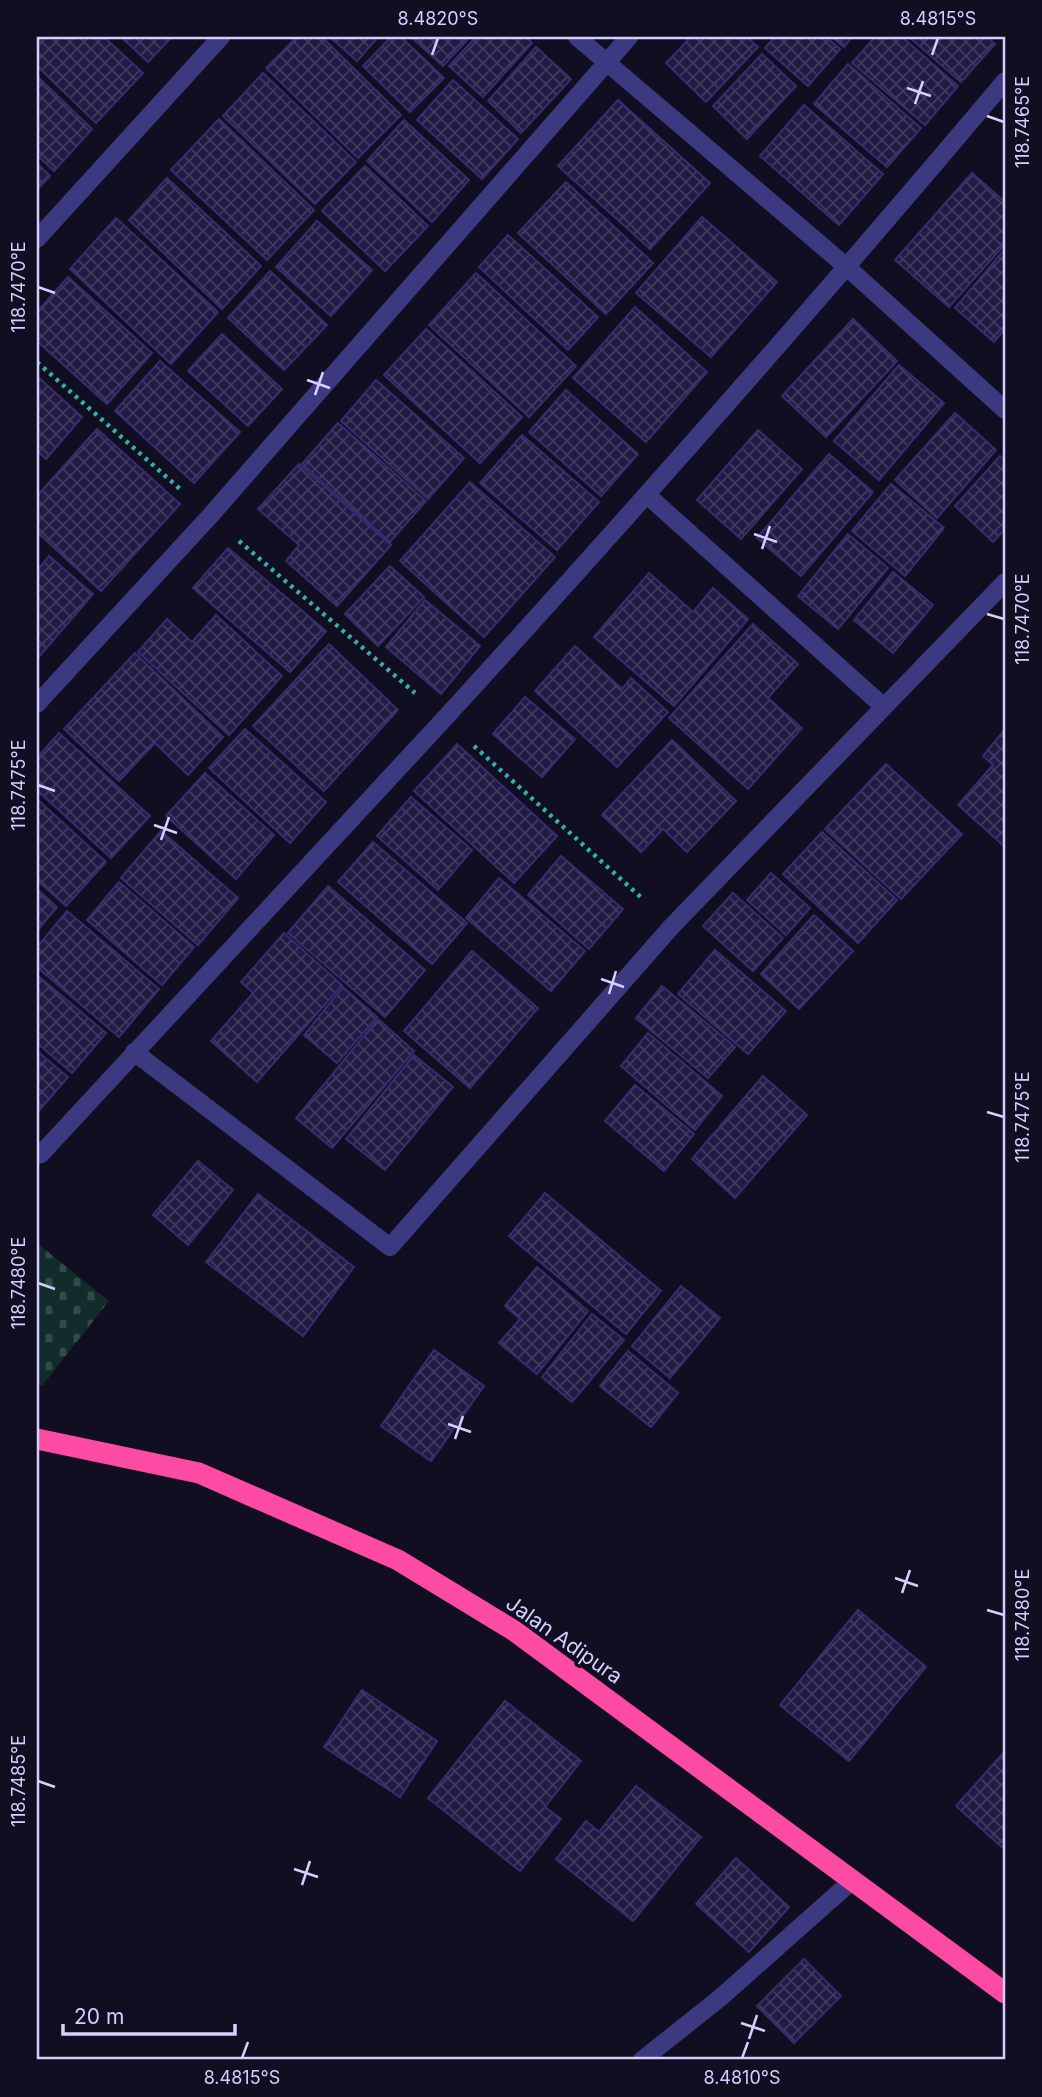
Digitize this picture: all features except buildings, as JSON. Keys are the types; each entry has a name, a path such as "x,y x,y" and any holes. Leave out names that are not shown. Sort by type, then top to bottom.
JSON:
{"highway":[{"name":"Jalan Adipura","path":"37,1439 199,1473 398,1560 513,1630 1005,1993"}],"street":[{"path":"37,239 221,37"},
{"path":"577,37 848,268 1005,410"},
{"path":"37,704 210,516 629,37"},
{"path":"37,1156 444,719 647,495 848,268 1005,81"},
{"path":"647,495 884,707"},
{"path":"134,1052 390,1247 672,926 1005,582"},
{"path":"642,2060 720,1998 853,1880"}],"path":[{"path":"37,362 444,719 672,926"}],"green space":[{"path":"37,1243 109,1301 42,1386 37,1385"}]}
